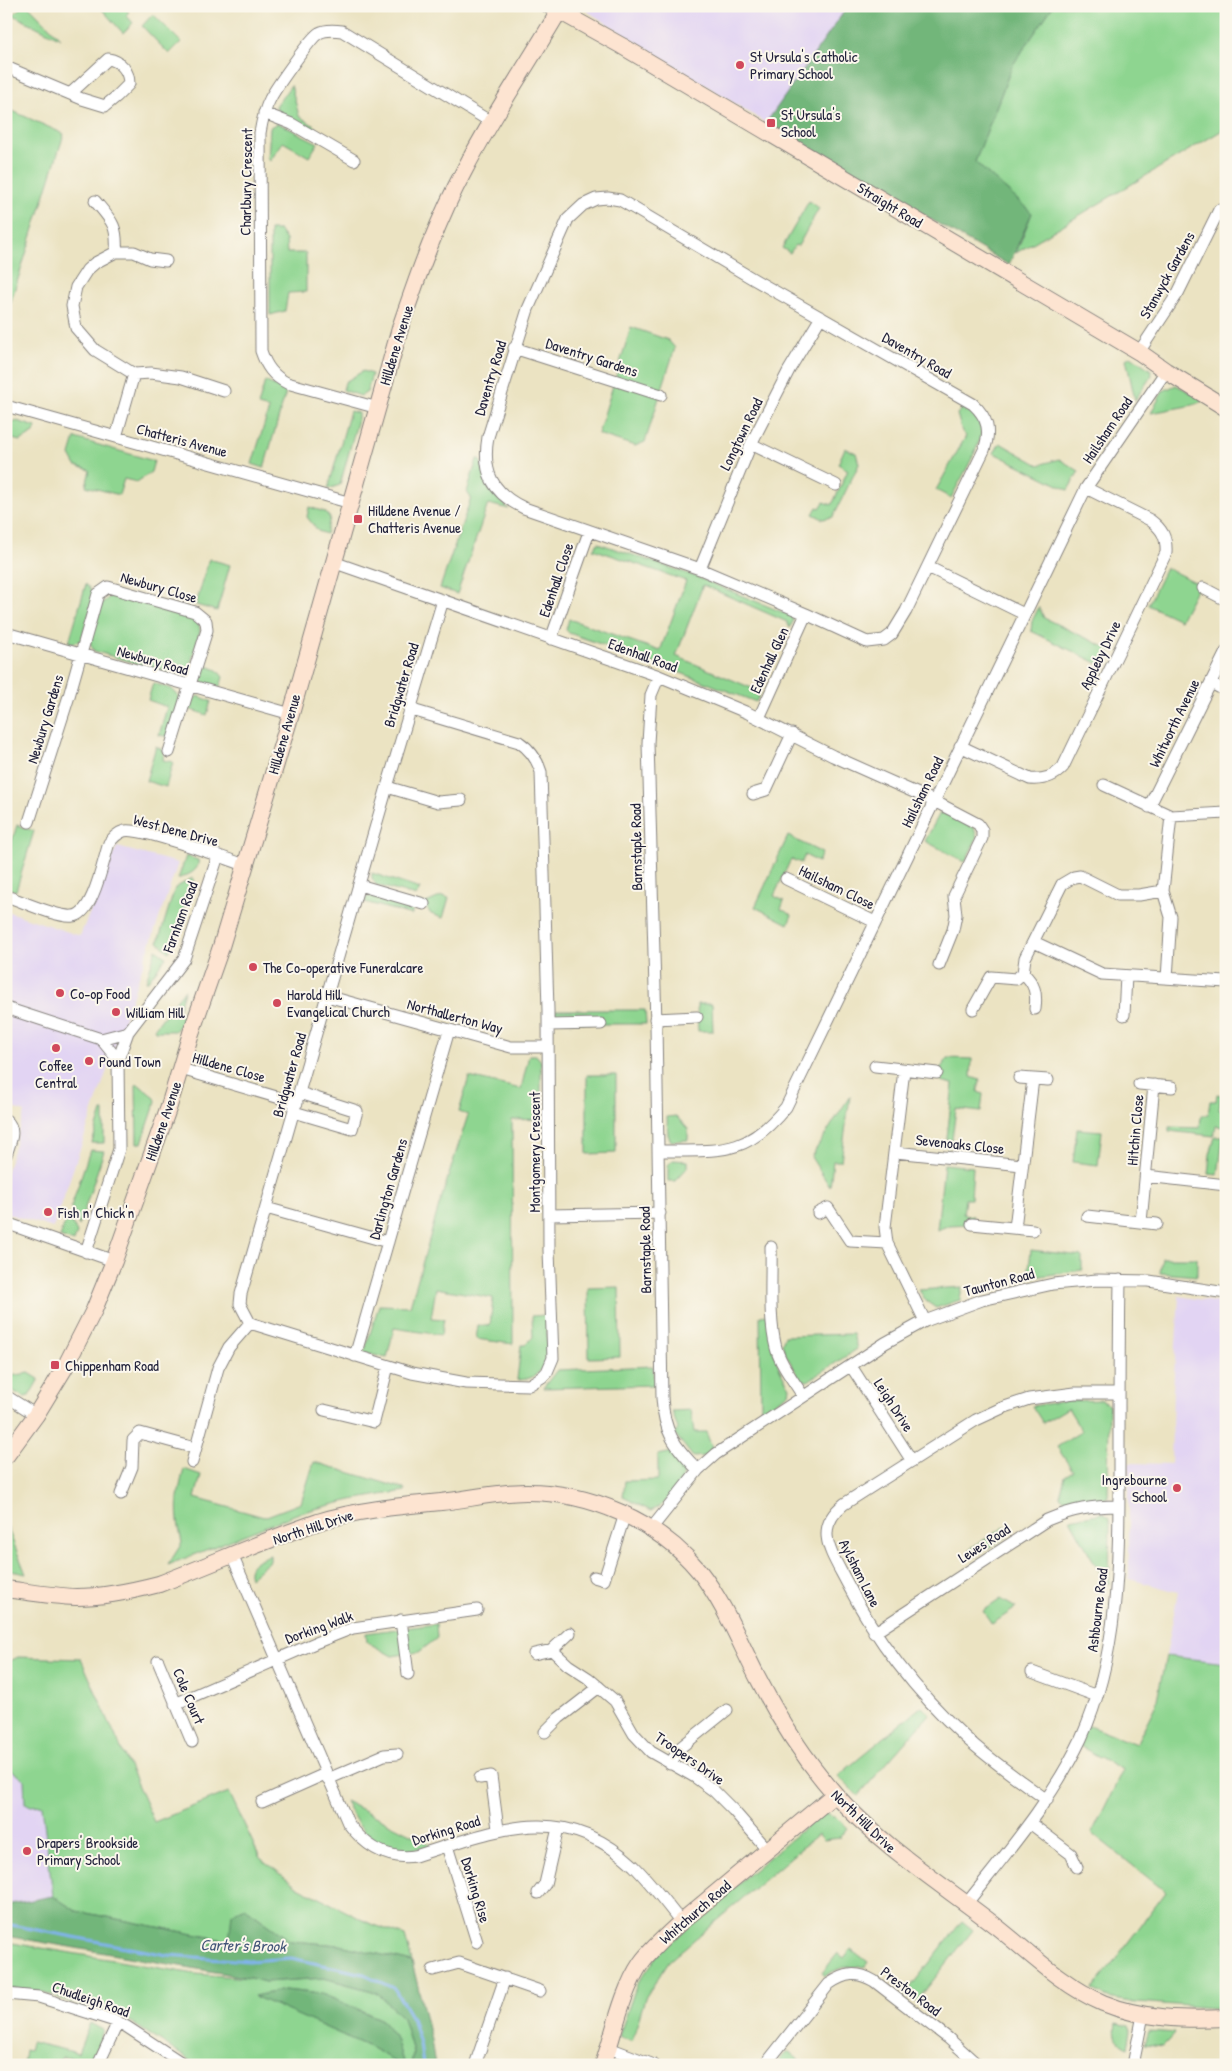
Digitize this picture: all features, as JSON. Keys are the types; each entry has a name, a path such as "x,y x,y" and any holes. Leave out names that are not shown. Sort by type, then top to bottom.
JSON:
{"street":[{"name":"Hilldene Avenue","path":"6,1456 36,1415 70,1358 94,1310 114,1261 220,950 291,714 401,325 419,273 439,222 464,170 555,9"},
{"name":"Straight Road","path":"555,9 622,46 1139,352 1226,408"},
{"name":"Charlbury Crescent","path":"378,408 287,383 271,372 264,361 261,352 260,133 264,113 270,99 309,43 318,33 335,30 342,31 491,122"},
{"path":"6,67 82,99 105,106 128,84 129,74 120,64 108,59 71,93"},
{"path":"264,113 292,124 354,160"},
{"name":"Daventry Road","path":"596,199 620,200 973,404 987,420 988,437 985,448 928,568 897,627 884,640 867,642 700,569 589,532 508,501 496,488 488,475 485,451 514,348 544,270 568,219 583,205 596,199"},
{"path":"95,201 113,221 116,229 116,252"},
{"name":"Stanwyck Gardens","path":"1139,352 1178,293 1219,210"},
{"path":"166,261 150,259 134,252 116,252 95,262 80,279 73,297 73,316 76,328 86,342 104,357 134,374 152,373 181,377 224,392"},
{"name":"Longtown Road","path":"700,569 751,444 789,370 821,317"},
{"name":"Daventry Gardens","path":"514,348 661,395"},
{"name":"Hailsham Road","path":"658,1151 708,1151 738,1147 754,1139 786,1107 1086,488 1166,371"},
{"path":"116,437 134,374"},
{"name":"Chatteris Avenue","path":"6,406 351,503"},
{"path":"751,444 836,485"},
{"name":"Appleby Drive","path":"960,746 1030,779 1039,780 1051,777 1063,767 1166,553 1165,535 1159,526 1086,488"},
{"name":"Edenhall Close","path":"551,639 589,532"},
{"name":"Edenhall Road","path":"333,562 659,676 759,718 833,756 934,801 978,824 983,834 954,896 956,915 953,930 939,965"},
{"path":"928,568 1024,614"},
{"name":"Newbury Close","path":"81,654 98,594 108,587 195,612 206,621 206,630 190,686"},
{"path":"1203,588 1226,600"},
{"name":"Bridgwater Road","path":"250,1323 240,1304 241,1294 409,709 444,600"},
{"name":"Edenhall Glen","path":"759,718 806,614"},
{"name":"Newbury Road","path":"6,633 291,714"},
{"name":"Whitworth Avenue","path":"1149,806 1226,652"},
{"name":"Newbury Gardens","path":"29,822 81,654"},
{"name":"Barnstaple Road","path":"659,676 651,695 648,743 660,1213 663,1418 669,1434 680,1451 698,1470"},
{"path":"1210,683 1226,691"},
{"path":"169,752 190,686"},
{"name":"Montgomery Crescent","path":"250,1323 412,1373 466,1383 521,1386 529,1384 547,1372 553,1358 542,781 537,760 524,746 513,740 409,709"},
{"path":"753,794 766,790 792,734"},
{"path":"1104,785 1171,816 1226,813"},
{"path":"387,787 438,802 461,800"},
{"path":"1167,978 1171,917 1162,891 1171,816"},
{"name":"West Dene Drive","path":"6,896 63,916 74,917 82,913 90,902 109,843 123,831 144,833 245,865"},
{"name":"Farnham Road","path":"86,1252 119,1149 118,1060 128,1032 184,959 218,856"},
{"path":"973,1009 991,977 1016,979 1023,973 1025,958 1062,884 1074,877 1080,876 1118,895 1139,895 1162,891"},
{"name":"Hailsham Close","path":"786,879 876,922"},
{"path":"359,884 424,904"},
{"path":"1034,942 1102,974 1226,982"},
{"path":"1023,973 1030,980 1037,993 1036,1009"},
{"path":"1124,1015 1126,976"},
{"name":"Northallerton Way","path":"327,996 510,1046 548,1048"},
{"path":"6,1008 101,1038 128,1032"},
{"path":"655,1019 697,1017"},
{"path":"548,1025 601,1024"},
{"name":"Darlington Gardens","path":"355,1356 450,1030"},
{"path":"101,1038 118,1060"},
{"path":"875,1066 937,1072"},
{"name":"Hilldene Close","path":"181,1069 297,1102"},
{"name":"Sevenoaks Close","path":"904,1070 886,1227 887,1243 925,1321"},
{"path":"1019,1078 1048,1080"},
{"name":"Sevenoaks Close","path":"1015,1228 1034,1080"},
{"name":"Hitchin Close","path":"1139,1084 1172,1087"},
{"name":"Hitchin Close","path":"1141,1222 1154,1085"},
{"path":"6,1120 13,1132 6,1155"},
{"name":"Sevenoaks Close","path":"895,1152 1022,1165"},
{"name":"Hitchin Close","path":"1146,1176 1226,1185"},
{"path":"266,1208 388,1242"},
{"path":"818,1213 828,1208 850,1241 887,1243"},
{"path":"549,1215 660,1213"},
{"path":"1087,1216 1157,1224"},
{"path":"6,1224 114,1261"},
{"path":"972,1224 1033,1230"},
{"path":"771,1247 772,1317 776,1348 785,1368 803,1396"},
{"name":"Taunton Road","path":"651,1529 698,1470 735,1440 885,1343 925,1321 982,1300 1053,1284 1120,1280 1178,1285 1226,1293"},
{"name":"Ashbourne Road","path":"966,1903 1047,1800 1081,1739 1097,1696 1110,1646 1117,1589 1120,1280"},
{"path":"192,1462 218,1368 229,1347 250,1323"},
{"path":"324,1410 374,1422 388,1366"},
{"name":"Leigh Drive","path":"851,1366 912,1461"},
{"name":"Aylsham Lane","path":"1047,1800 992,1760 929,1701 874,1633 836,1562 827,1540 826,1529 834,1512 976,1420 1002,1408 1029,1399 1075,1393 1119,1392"},
{"path":"6,1396 36,1415"},
{"path":"121,1494 132,1467 133,1440 140,1433 195,1448"},
{"name":"North Hill Drive","path":"6,1589 76,1596 116,1594 159,1584 320,1522 362,1512 526,1492 596,1503 625,1514 651,1529 677,1549 703,1577 720,1602 775,1710 799,1747 835,1794 888,1846 1079,1990 1104,2003 1142,2014 1199,2019 1226,2018"},
{"name":"Lewes Road","path":"874,1633 1047,1520 1069,1511 1094,1506 1119,1506"},
{"path":"594,1576 604,1580 625,1514"},
{"name":"Dorking Road","path":"232,1555 327,1777 348,1823 359,1837 382,1853 403,1857 415,1856 498,1829 533,1825 558,1828 591,1837 625,1859 636,1868 682,1922"},
{"name":"Dorking Walk","path":"276,1660 353,1628 477,1610"},
{"path":"401,1620 408,1674"},
{"path":"534,1654 552,1650 570,1633"},
{"name":"Troopers Drive","path":"552,1650 568,1665 615,1701 623,1718 651,1752 695,1777 714,1791 734,1810 768,1850"},
{"path":"176,1704 276,1660"},
{"name":"Cole Court","path":"158,1661 192,1742"},
{"path":"1032,1672 1097,1696"},
{"path":"545,1732 559,1718 599,1688"},
{"path":"670,1764 681,1747 727,1710"},
{"path":"262,1802 384,1756 398,1754"},
{"name":"Dorking Road","path":"480,1778 491,1776 498,1829"},
{"name":"Whitchurch Road","path":"603,2065 629,1986 641,1964 659,1942 835,1794"},
{"path":"1030,1823 1071,1854 1077,1867"},
{"path":"538,1893 545,1884 558,1828"},
{"name":"Dorking Rise","path":"447,1846 477,1942"},
{"path":"433,1970 459,1963 540,1991"},
{"name":"Preston Road","path":"765,2065 829,1984 841,1976 851,1973 866,1976 874,1981 948,2038 978,2065"},
{"path":"475,2065 505,1978"},
{"name":"Chudleigh Road","path":"6,1994 40,1997 118,2022 185,2065"},
{"path":"1133,2065 1142,2014"},
{"path":"98,2065 118,2022"},
{"path":"609,2048 654,2065"}],"shaded area":[{"name":"St Ursula's Catholic Primary School","path":"579,6 848,6 766,123"},
{"path":"117,847 178,863 53,1228 6,1213 6,1173 25,1112 6,1106 6,911 80,936"},
{"name":"Ingrebourne School","path":"1179,1296 1226,1304 1226,1663 1166,1656 1178,1592 1129,1579 1129,1463 1171,1464"},
{"name":"Drapers' Brookside Primary School","path":"6,1767 24,1779 32,1806 42,1804 53,1896 6,1905"}],"green space":[{"path":"22,6 29,6 61,39 13,15"},
{"path":"99,6 123,6 129,12 126,15 133,23 123,33"},
{"path":"848,6 1053,6 1012,66 975,162 1032,213 1009,265 766,123"},
{"path":"1053,6 1226,6 1226,128 1016,253 1032,213 975,162 1012,66"},
{"path":"153,14 181,42 169,54 142,26"},
{"path":"291,85 299,116 316,127 312,132 279,115 276,106"},
{"path":"6,108 64,134 6,317"},
{"path":"278,123 318,143 309,157 283,142 270,161 268,159 270,127"},
{"path":"809,201 819,208 798,246 795,245 790,253 782,248"},
{"path":"270,230 279,230 286,240 287,253 306,253 306,292 288,293 285,311 270,315"},
{"path":"631,327 668,340 675,348 645,442 635,446 598,434"},
{"path":"1131,356 1151,370 1152,375 1135,400 1126,359"},
{"path":"363,371 372,374 367,392 361,396 343,390 345,382"},
{"path":"265,381 286,392 264,468 252,464 269,409 258,406"},
{"path":"1176,385 1205,400 1193,405 1151,413 1163,391"},
{"path":"962,408 972,414 977,420 981,431 974,454 951,498 936,490 966,436 962,432 957,414"},
{"path":"350,411 358,413 358,419 340,485 328,489"},
{"path":"17,421 36,427 34,433 20,441 8,438 10,424"},
{"path":"75,438 154,461 151,472 137,482 124,479 119,495 86,486 90,470 76,466 70,455"},
{"path":"1000,443 1039,465 1059,459 1079,471 1068,490 994,453"},
{"path":"845,448 856,453 859,464 833,517 823,519 813,514 817,507 820,508 824,502 832,505 848,470 838,464"},
{"path":"477,459 480,459 488,488 509,509 488,504 457,594 440,588 471,498 467,492"},
{"path":"309,507 325,512 330,518 326,534 318,531 307,517"},
{"path":"598,543 689,574 792,616 793,621 790,628 787,622 703,585 676,656 761,692 756,702 663,666 569,633 566,630 569,619 660,651 686,581 593,549"},
{"path":"209,559 230,565 217,611 196,605"},
{"path":"1166,568 1199,584 1180,620 1148,605"},
{"path":"86,584 95,595 81,640 68,645"},
{"path":"112,595 193,616 199,624 200,631 189,670 180,676 94,651 90,643 102,603"},
{"path":"1039,607 1044,618 1111,650 1103,666 1031,631 1032,621"},
{"path":"202,664 217,670 223,677 220,687 202,682 199,676"},
{"path":"153,683 172,689 180,698 169,737 159,735 167,707 148,700"},
{"path":"198,696 211,701 207,715 189,709 191,701"},
{"path":"156,746 164,751 163,760 173,762 166,787 146,781"},
{"path":"940,813 951,815 974,828 977,838 965,862 925,841"},
{"path":"17,825 34,831 16,891 6,888 6,861"},
{"path":"788,836 822,853 818,862 805,855 801,863 791,859 774,896 784,901 781,909 792,915 788,924 755,907"},
{"path":"186,856 198,860 197,867 192,872 178,879"},
{"path":"372,873 420,889 416,896 376,885 372,878"},
{"path":"192,878 194,879 169,952 158,942 175,888"},
{"path":"372,896 412,906 412,915 365,902 366,897"},
{"path":"442,896 449,898 443,918 431,914 424,904"},
{"path":"156,949 166,957 148,981 146,981"},
{"path":"185,989 177,1013 185,1016 181,1024 175,1031 155,1031 154,1029"},
{"path":"697,1004 712,1004 713,1031 698,1031"},
{"path":"555,1010 645,1010 646,1024 601,1024 555,1020"},
{"path":"529,1055 536,1055 541,1061 541,1119 512,1120 513,1344 476,1339 478,1325 490,1326 493,1298 436,1288 431,1318 444,1319 441,1335 394,1328 387,1358 364,1353 379,1305 410,1306 468,1115 459,1112 469,1077 521,1089"},
{"path":"948,1058 972,1059 971,1077 980,1080 978,1092 983,1094 981,1112 956,1109 951,1147 946,1147 953,1084 941,1081 937,1073"},
{"path":"587,1075 616,1075 616,1153 587,1154"},
{"path":"138,1084 156,1101 142,1143 137,1143 136,1085"},
{"path":"1217,1094 1221,1095 1219,1110 1226,1112 1224,1127 1216,1126 1214,1136 1169,1131 1169,1127 1200,1128 1201,1115 1208,1115 1210,1101 1216,1101"},
{"path":"850,1096 841,1161 833,1161 830,1187 811,1157"},
{"path":"102,1111 104,1111 104,1143 92,1143"},
{"path":"676,1116 688,1129 688,1140 671,1141 668,1135 667,1117"},
{"path":"1077,1129 1102,1131 1098,1165 1073,1162"},
{"path":"1215,1137 1223,1137 1218,1175 1208,1174 1210,1154"},
{"path":"90,1150 104,1151 79,1226 71,1207"},
{"path":"673,1160 688,1161 688,1167 675,1181 668,1181 668,1165"},
{"path":"944,1164 973,1167 971,1199 965,1199 963,1214 973,1216 972,1224 950,1225 937,1230"},
{"path":"68,1214 77,1233 74,1242 60,1237"},
{"path":"1031,1250 1082,1256 1082,1270 1028,1278"},
{"path":"1162,1258 1197,1258 1197,1276 1160,1273"},
{"path":"619,1287 620,1357 589,1358 588,1288"},
{"path":"962,1287 960,1300 936,1308 926,1301 919,1290"},
{"path":"546,1315 547,1347 543,1367 537,1374 529,1378 517,1380 521,1345 525,1345 533,1337 532,1316"},
{"path":"767,1315 774,1353 780,1370 790,1387 789,1393 765,1409 761,1408 760,1316"},
{"path":"853,1334 857,1349 808,1381 801,1380 786,1355 782,1343 785,1336"},
{"path":"653,1366 654,1385 543,1388 557,1370"},
{"path":"29,1373 39,1379 29,1396 24,1397 6,1387 10,1376"},
{"path":"1101,1400 1109,1405 1108,1496 1107,1498 1067,1502 1060,1496 1065,1476 1073,1471 1057,1447 1082,1431 1068,1408 1043,1423 1032,1406 1067,1401"},
{"path":"691,1410 694,1432 706,1432 713,1450 706,1456 693,1457 675,1434 678,1429 672,1411"},
{"path":"673,1452 686,1465 677,1486 662,1505 651,1511 623,1497 625,1481 658,1480 658,1455"},
{"path":"314,1462 405,1489 405,1491 351,1500 299,1513 168,1565 182,1543 177,1506 184,1469 201,1475 195,1498 264,1517 301,1503"},
{"path":"1103,1513 1110,1518 1109,1584 1104,1580 1070,1519"},
{"path":"6,1524 26,1574 6,1570"},
{"path":"1006,1526 1011,1534 974,1557 969,1549"},
{"path":"270,1555 270,1561 250,1578 249,1569 251,1566 258,1560"},
{"path":"1001,1599 1016,1608 992,1624 983,1611"},
{"path":"436,1624 437,1638 419,1652 392,1656 367,1642 366,1633"},
{"path":"1166,1656 1226,1663 1226,2009 1124,2001 1108,1998 1092,1990 1166,1892 1092,1833 1123,1770 1078,1745 1086,1725 1136,1744 1156,1704"},
{"path":"18,1657 81,1659 154,1822 229,1792 260,1858 298,1887 369,1923 405,1936 412,1962 340,1945 291,1941 245,1908 229,1941 76,1911 53,1896 42,1805 31,1806 25,1803 24,1779 6,1767 6,1663"},
{"path":"922,1706 930,1714 858,1796 838,1776"},
{"path":"345,1801 432,1845 401,1851 388,1849 378,1844 361,1827"},
{"path":"823,1812 837,1818 847,1828 839,1838 824,1840 818,1834 669,1961 645,1998 632,2042 619,2036 637,1984 661,1951 686,1927"},
{"path":"53,1896 76,1911 229,1941 232,1914 245,1908 291,1941 340,1945 412,1962 431,2040 435,2065 411,2065 413,2052 403,2018 376,1992 324,1978 265,1982 6,1936 6,1905"},
{"path":"962,1921 973,1930 916,2002 905,1994"},
{"path":"6,1942 195,1974 250,1978 265,1982 324,1978 376,1992 403,2018 413,2052 411,2065 404,2065 396,2039 382,2020 322,1994 284,1990 255,1996 372,2048 396,2062 397,2065 197,2065 129,2021 37,1991 6,1988"},
{"path":"851,1949 868,1962 864,1968 853,1966 834,1971 825,1976 822,1973 838,1953 844,1958"},
{"path":"284,1990 322,1994 382,2020 396,2039 404,2065 397,2065 396,2062 372,2048 254,1996"},
{"path":"90,2023 103,2030 91,2064 84,2063 83,2065 78,2065 79,2059 62,2057 56,2065 23,2065 25,2050 29,2051 31,2042 78,2053"},
{"path":"1116,2023 1129,2026 1131,2031 1128,2047 1117,2038 1115,2031"},
{"path":"1149,2031 1175,2033 1163,2046 1145,2044"},
{"path":"788,2051 805,2065 786,2065 779,2060"}],"waterway":[{"name":"Carter's Brook","path":"6,1924 167,1955 249,1961 291,1958 364,1974 394,1988 412,2018 420,2044 423,2065"}],"place":[{"name":"St Ursula's Catholic Primary School","path":"740,65"},
{"name":"St Ursula's School","path":"771,123"},
{"name":"Hilldene Avenue / Chatteris Avenue","path":"358,519"},
{"name":"The Co-operative Funeralcare","path":"253,967"},
{"name":"Co-op Food","path":"60,993"},
{"name":"Harold Hill Evangelical Church","path":"277,1003"},
{"name":"William Hill","path":"116,1012"},
{"name":"Coffee Central","path":"56,1048"},
{"name":"Pound Town","path":"89,1061"},
{"name":"Fish n' Chick'n","path":"48,1212"},
{"name":"Chippenham Road","path":"55,1365"},
{"name":"Ingrebourne School","path":"1177,1488"},
{"name":"Drapers' Brookside Primary School","path":"27,1851"}]}
